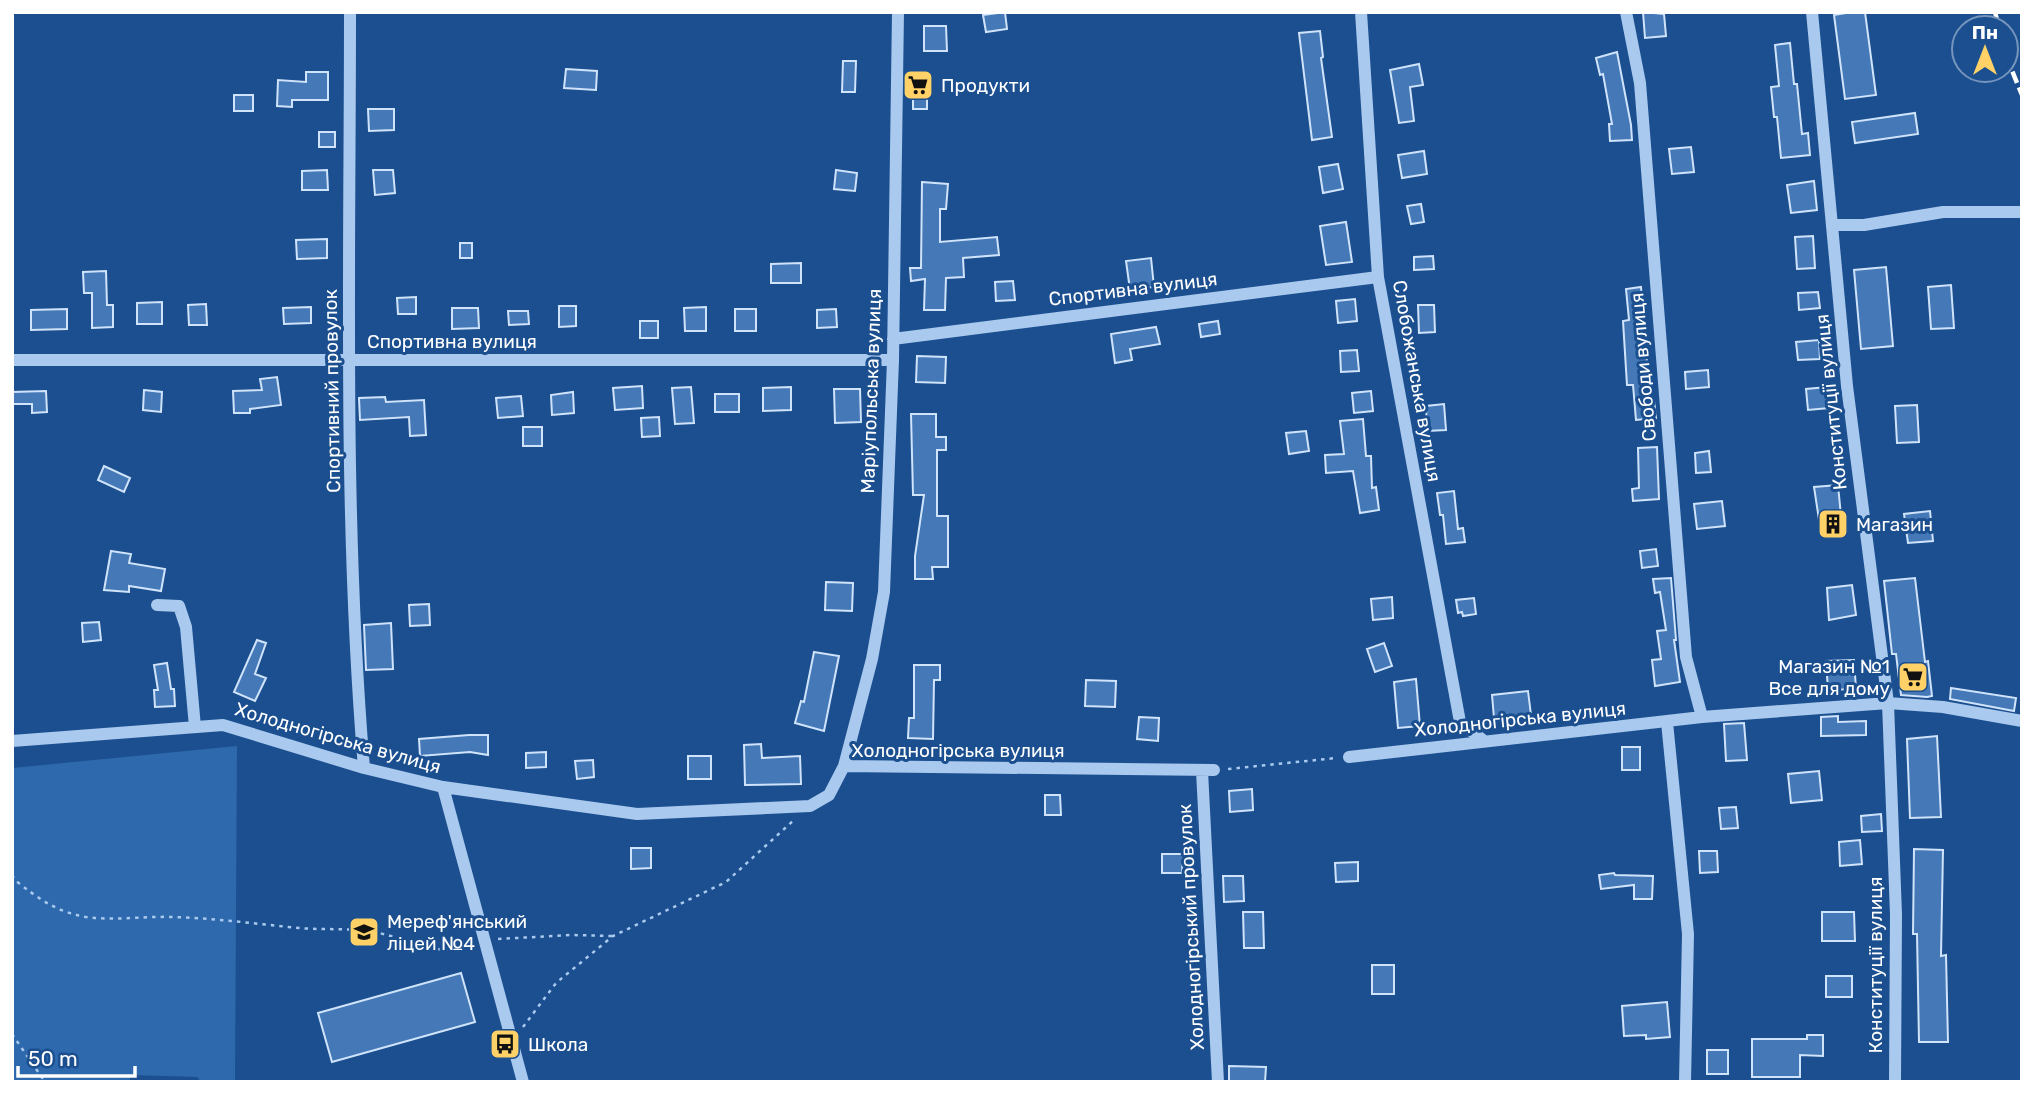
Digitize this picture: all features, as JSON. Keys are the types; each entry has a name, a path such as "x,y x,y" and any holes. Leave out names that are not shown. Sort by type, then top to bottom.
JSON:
{"street":[{"name":"Спортивний провулок","path":"350,12 350,360 355,662 363,768"},
{"name":"Маріупольська вулиця","path":"844,766 872,659 884,592 893,360 898,12"},
{"name":"Слобожанська вулиця","path":"1361,12 1378,277 1460,722 1484,741"},
{"name":"Свободи вулиця","path":"1626,12 1640,83 1686,657 1702,717"},
{"name":"Конституції вулиця","path":"1812,12 1847,386 1888,703 1896,914 1895,1082"},
{"path":"1832,225 1864,225 1943,212 2022,212"},
{"name":"Спортивна вулиця","path":"893,340 1378,277"},
{"name":"Спортивна вулиця","path":"12,360 893,360"},
{"path":"157,605 179,606 186,626 195,727"},
{"name":"Холодногірська вулиця","path":"1349,757 1702,717 1888,703 1943,707 2022,721"},
{"path":"1667,722 1688,934 1685,1082"},
{"name":"Холодногірська вулиця","path":"12,741 223,725 363,768 443,787 637,814 810,806 828,795 844,766 1208,771"},
{"name":"Холодногірський провулок","path":"1208,771 1218,1082"},
{"path":"443,787 523,1082"}],"path":[{"path":"1208,771 1349,757"},
{"path":"512,1042 556,983 614,936 726,882 810,806"},
{"path":"12,875 16,881 51,907 85,916 184,917 369,931 437,950 456,950 484,940 571,935 614,936"},
{"path":"12,1034 45,1082"}],"shaded area":[{"path":"237,746 235,1082 201,1082 197,1077 130,1075 130,1082 12,1082 12,768"}],"building":[{"path":"1005,12 1007,29 986,32 983,15"},
{"path":"1643,12 1664,14 1666,36 1645,38"},
{"path":"1865,12 1876,95 1845,99 1834,15"},
{"path":"924,26 946,26 947,51 924,51"},
{"path":"1320,31 1332,137 1312,140 1299,33"},
{"path":"1790,43 1802,134 1808,133 1810,155 1781,158 1771,87 1779,86 1775,45"},
{"path":"1617,52 1632,140 1610,141 1609,124 1612,124 1603,74 1600,75 1596,58"},
{"path":"843,61 856,61 855,92 842,92"},
{"path":"1419,64 1423,85 1410,87 1414,121 1399,123 1390,70"},
{"path":"566,69 597,71 596,90 564,88"},
{"path":"306,72 328,72 328,100 292,100 292,107 277,106 278,80 306,82"},
{"path":"913,92 927,94 927,109 913,109"},
{"path":"234,95 253,95 253,111 234,111"},
{"path":"368,109 394,109 394,130 369,131"},
{"path":"1915,113 1918,134 1855,143 1852,122"},
{"path":"319,132 335,132 335,147 319,147"},
{"path":"1691,147 1694,172 1672,174 1669,149"},
{"path":"1424,151 1427,174 1402,178 1398,155"},
{"path":"1338,164 1343,189 1323,193 1319,167"},
{"path":"327,170 328,190 302,190 302,171"},
{"path":"373,170 393,170 395,193 375,195"},
{"path":"836,170 857,173 855,191 834,189"},
{"path":"1814,181 1817,210 1791,213 1787,185"},
{"path":"922,182 948,184 946,209 940,209 940,242 997,237 999,255 963,258 964,277 946,278 945,310 924,310 925,279 911,281 910,268 921,268"},
{"path":"1421,204 1424,222 1411,224 1407,206"},
{"path":"1346,222 1352,262 1326,265 1320,226"},
{"path":"1813,236 1815,268 1797,269 1795,237"},
{"path":"327,239 327,258 297,259 296,240"},
{"path":"460,243 472,243 472,258 460,258"},
{"path":"1433,256 1434,269 1414,270 1414,257"},
{"path":"1151,258 1154,287 1130,290 1126,261"},
{"path":"801,263 801,283 771,283 771,264"},
{"path":"1886,267 1893,346 1861,349 1854,270"},
{"path":"106,271 107,305 113,305 113,327 92,328 92,293 84,293 83,272"},
{"path":"1013,281 1015,300 996,301 995,282"},
{"path":"1951,285 1954,328 1931,329 1928,287"},
{"path":"1641,287 1650,401 1654,400 1656,418 1636,420 1633,385 1627,385 1623,321 1629,320 1626,289"},
{"path":"1818,292 1820,308 1799,310 1798,293"},
{"path":"416,297 416,314 398,314 397,298"},
{"path":"1355,299 1357,321 1338,323 1336,301"},
{"path":"162,302 162,324 137,324 137,303"},
{"path":"206,304 207,325 189,325 188,305"},
{"path":"1418,305 1434,305 1435,332 1419,333"},
{"path":"559,306 576,306 576,326 559,327"},
{"path":"311,307 311,323 284,324 283,308"},
{"path":"706,307 706,331 685,331 684,308"},
{"path":"452,308 478,308 479,328 452,329"},
{"path":"67,309 67,329 31,330 31,310"},
{"path":"735,309 756,309 756,331 735,331"},
{"path":"836,309 837,327 817,328 817,310"},
{"path":"508,311 528,311 529,324 509,325"},
{"path":"640,321 658,321 658,338 640,338"},
{"path":"1218,321 1220,334 1201,337 1199,324"},
{"path":"1156,327 1160,344 1130,349 1132,360 1115,363 1111,334"},
{"path":"1819,340 1820,359 1798,360 1796,342"},
{"path":"1357,350 1359,371 1341,372 1340,351"},
{"path":"917,356 946,357 945,383 916,382"},
{"path":"1708,370 1709,387 1686,389 1685,372"},
{"path":"277,377 281,405 250,409 250,413 234,413 233,391 262,390 260,379"},
{"path":"642,386 643,408 615,410 613,388"},
{"path":"691,387 694,423 675,424 672,388"},
{"path":"791,387 791,410 763,411 763,388"},
{"path":"1827,387 1829,408 1808,410 1806,389"},
{"path":"834,389 860,389 861,422 835,423"},
{"path":"144,390 162,392 161,412 143,410"},
{"path":"46,391 47,412 32,413 32,404 12,404 12,392"},
{"path":"1371,391 1373,411 1354,413 1352,393"},
{"path":"573,392 574,413 552,415 551,395"},
{"path":"715,394 739,394 739,412 715,412"},
{"path":"521,396 523,416 498,418 496,398"},
{"path":"385,397 386,402 424,400 426,435 410,436 409,417 360,420 359,398"},
{"path":"1444,404 1446,430 1427,431 1426,406"},
{"path":"1917,405 1919,442 1897,443 1895,406"},
{"path":"911,414 936,414 936,437 946,437 946,450 937,450 937,516 948,516 948,567 932,567 933,579 915,579 915,556 924,495 913,495"},
{"path":"659,417 660,436 642,437 641,418"},
{"path":"1363,419 1366,456 1371,456 1372,488 1376,487 1379,510 1360,513 1353,471 1326,473 1325,455 1344,454 1340,421"},
{"path":"523,427 542,427 542,446 523,446"},
{"path":"1306,431 1309,451 1289,454 1286,433"},
{"path":"1657,447 1659,499 1633,501 1632,489 1639,488 1638,448"},
{"path":"1709,451 1711,472 1696,473 1695,453"},
{"path":"104,466 130,478 124,492 98,480"},
{"path":"1838,485 1841,516 1845,515 1847,531 1821,533 1814,487"},
{"path":"1454,491 1458,529 1463,528 1465,542 1446,544 1437,493"},
{"path":"1722,501 1725,526 1697,529 1694,504"},
{"path":"1930,511 1933,541 1908,543 1904,514"},
{"path":"1656,549 1658,566 1642,568 1640,551"},
{"path":"111,551 131,554 129,563 165,569 161,591 129,586 129,592 104,590"},
{"path":"1671,578 1674,640 1680,682 1655,686 1652,660 1661,659 1657,631 1666,630 1660,592 1655,593 1653,579"},
{"path":"1915,578 1932,696 1927,697 1901,695 1896,654 1892,654 1884,581"},
{"path":"826,582 853,583 852,611 825,610"},
{"path":"1852,585 1856,615 1829,620 1827,588"},
{"path":"1392,597 1393,618 1373,620 1371,599"},
{"path":"1474,598 1476,614 1463,616 1462,612 1458,613 1456,600"},
{"path":"429,604 430,625 410,626 409,605"},
{"path":"99,622 101,640 83,642 82,623"},
{"path":"391,623 393,669 366,670 364,625"},
{"path":"257,640 266,643 255,674 266,678 255,701 234,692"},
{"path":"1384,643 1392,666 1375,672 1367,649"},
{"path":"814,652 839,656 824,731 795,723 801,701 804,702"},
{"path":"1854,660 1856,689 1828,690 1826,661"},
{"path":"167,663 171,689 174,689 175,706 155,707 154,690 158,690 154,665"},
{"path":"914,665 940,665 940,680 934,680 933,739 908,738 909,718 914,718"},
{"path":"1416,679 1420,726 1398,728 1394,682"},
{"path":"1086,680 1116,681 1115,707 1085,706"},
{"path":"1951,688 2016,698 2014,711 1950,699"},
{"path":"1528,691 1531,715 1494,718 1492,695"},
{"path":"1838,716 1838,722 1866,721 1866,735 1821,736 1821,717"},
{"path":"1139,717 1159,718 1158,741 1137,739"},
{"path":"1744,723 1747,760 1726,761 1724,724"},
{"path":"488,735 488,755 470,752 420,756 419,739"},
{"path":"1937,736 1941,817 1910,818 1907,739"},
{"path":"761,744 762,758 800,756 801,784 745,785 744,745"},
{"path":"1622,747 1640,747 1640,770 1622,770"},
{"path":"546,752 546,767 526,768 526,753"},
{"path":"688,756 711,756 711,779 688,779"},
{"path":"593,760 594,777 577,779 575,761"},
{"path":"1819,771 1822,800 1791,803 1788,774"},
{"path":"1252,789 1253,810 1230,812 1229,791"},
{"path":"1045,795 1060,795 1061,815 1045,815"},
{"path":"1736,807 1738,828 1721,829 1719,808"},
{"path":"1881,814 1882,831 1862,832 1861,816"},
{"path":"1860,840 1862,864 1840,866 1839,842"},
{"path":"631,848 651,848 651,868 631,869"},
{"path":"1914,849 1943,850 1941,956 1946,955 1948,1042 1919,1042 1917,934 1913,934"},
{"path":"1699,851 1717,851 1718,872 1700,873"},
{"path":"1162,854 1183,854 1182,873 1162,873"},
{"path":"1358,862 1358,881 1336,882 1335,863"},
{"path":"1614,873 1653,876 1652,899 1634,899 1634,885 1601,889 1599,875"},
{"path":"1223,876 1243,876 1244,901 1224,902"},
{"path":"1243,912 1263,912 1264,948 1244,948"},
{"path":"1822,912 1854,912 1855,941 1822,941"},
{"path":"1372,965 1394,965 1394,994 1372,994"},
{"path":"461,973 475,1022 332,1062 318,1013"},
{"path":"1826,976 1852,976 1852,997 1826,997"},
{"path":"1667,1002 1670,1037 1646,1039 1646,1035 1624,1036 1622,1006"},
{"path":"1807,1035 1823,1035 1823,1056 1800,1055 1800,1077 1752,1077 1752,1039 1807,1039"},
{"path":"1707,1050 1728,1050 1728,1074 1707,1074"},
{"path":"1229,1066 1266,1067 1265,1082 1229,1082"}],"railway":[{"path":"2017,84 2022,95"}],"place":[{"name":"Продукти","path":"918,85"},
{"name":"Магазин","path":"1833,524"},
{"name":"Магазин №1 Все для дому","path":"1913,677"},
{"name":"Мереф'янський ліцей №4","path":"364,932"},
{"name":"Школа","path":"505,1044"}]}
